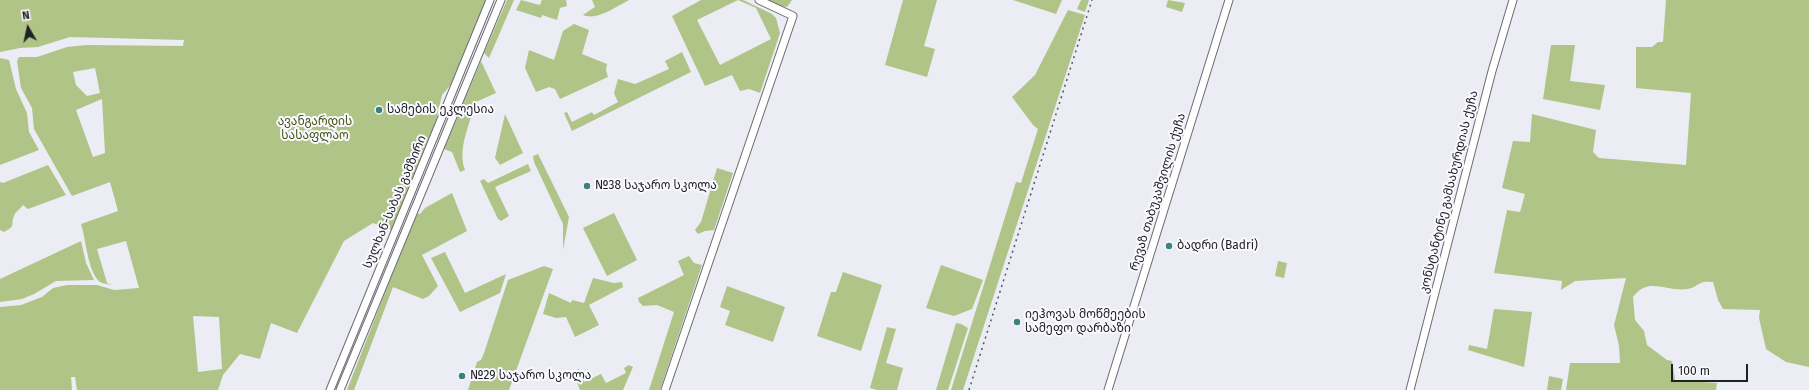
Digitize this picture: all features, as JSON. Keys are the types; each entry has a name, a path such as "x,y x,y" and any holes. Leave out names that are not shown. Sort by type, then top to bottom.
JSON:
{"main road":[{"name":"სულხან-საბას გამზირი","path":"330,390 490,0"},
{"name":"სულხან-საბას გამზირი","path":"340,390 500,0"},
{"path":"665,390 793,16 759,0"},
{"name":"რევაზ თაბუკაშვილის ქუჩა","path":"1108,390 1229,0"},
{"name":"კონსტანტინე გამსახურდიას ქუჩა","path":"1410,390 1492,71 1513,0"}],"green space":[{"name":"ავანგარდის სასაფლაო","path":"0,0 486,0 454,81 442,95 435,125 392,230 373,223 344,241 297,333 271,323 260,359 240,354 223,375 218,390 77,390 75,377 71,377 72,390 0,390 0,307 21,305 42,297 53,288 67,285 97,285 114,290 139,288 126,241 97,249 107,283 112,285 102,283 97,279 88,256 81,224 118,211 110,182 72,196 34,129 32,108 21,88 17,61 19,57 37,57 67,47 87,45 183,46 184,40 70,37 38,47 20,48 0,52","holes":["95,68 100,93 87,96 76,85 73,72","102,99 105,153 93,157 76,110","193,316 219,317 222,369 198,372"]},
{"path":"507,0 514,0 489,58 484,53"},
{"path":"521,0 540,5 542,0 566,0 567,6 560,8 557,20 542,15 541,18 516,10"},
{"path":"592,0 629,0 600,15 583,15 595,7"},
{"path":"701,0 738,0 743,0 772,14 776,18 780,33 760,93 749,89 740,91 732,75 705,86 672,16","holes":["738,0 756,8 771,39 720,65 697,20"]},
{"path":"765,0 792,0 787,7"},
{"path":"903,0 937,0 924,46 935,49 927,77 885,65"},
{"path":"1013,0 1062,0 1056,14"},
{"path":"1081,0 1089,0 1085,12 1077,9"},
{"path":"1168,0 1185,3 1182,12 1166,7"},
{"path":"1666,0 1809,0 1809,367 1786,362 1766,349 1759,318 1760,310 1723,309 1718,300 1713,282 1702,282 1687,289 1651,286 1645,287 1633,297 1635,320 1644,331 1647,345 1667,360 1672,361 1675,380 1717,383 1716,390 1566,390 1570,363 1620,363 1619,346 1614,325 1626,278 1575,281 1561,290 1562,281 1494,273 1507,210 1520,212 1525,194 1502,188 1513,141 1530,142 1532,114 1596,130 1593,152 1599,158 1686,165 1691,93 1636,88 1636,47 1652,47 1658,42 1663,42"},
{"path":"1068,10 1085,15 963,390 951,390 1016,182 1021,183 1038,129 1033,125 1012,97 1035,75"},
{"path":"574,24 589,30 582,54 607,64 606,70 608,77 560,99 555,89 549,87 536,92 525,68 529,50 554,60 563,31"},
{"path":"1551,45 1575,45 1570,81 1605,85 1600,110 1543,99"},
{"path":"682,52 691,72 572,131 564,113 567,112 572,122 592,112 594,115 618,102 614,93 618,79 635,84 669,69 665,61"},
{"path":"0,58 9,60 16,89 27,113 29,132 39,150 0,165"},
{"path":"481,61 496,93 476,102 463,145 462,153 465,170 460,172 452,152 444,149"},
{"path":"505,114 523,153 500,165 495,158"},
{"path":"538,154 569,217 563,250 563,224 534,162 533,156"},
{"path":"528,164 531,171 495,187 509,216 501,221 498,219 480,181 484,179 488,183"},
{"path":"48,165 66,195 28,209 23,205 15,215 12,226 4,232 0,230 0,182 3,183"},
{"path":"717,168 733,173 714,230 705,231 698,234 695,230 701,222"},
{"path":"452,193 467,231 422,255 438,286 429,296 423,299 393,287 354,390 347,390 416,213 420,214 425,208"},
{"path":"614,213 637,260 607,276 583,228"},
{"path":"81,241 86,263 94,280 56,281 22,299 0,302 0,279"},
{"path":"445,252 465,293 506,274 500,293 460,312 431,258"},
{"path":"689,256 694,263 702,265 660,390 649,390 674,312 657,305 643,306 639,302 638,298 684,275 678,261"},
{"path":"1278,261 1287,263 1284,278 1275,276"},
{"path":"941,265 983,280 972,309 954,316 926,308"},
{"path":"544,266 553,269 509,390 468,390 477,362 481,360 484,353 508,280"},
{"path":"843,272 882,285 861,351 817,336 831,292 836,292"},
{"path":"593,278 614,283 622,282 623,287 589,305 599,325 575,337 566,317 556,318 543,314 549,293 571,303 572,300 584,303"},
{"path":"727,286 785,307 773,342 725,325 730,311 720,307"},
{"path":"1494,309 1532,312 1524,367 1468,350 1469,345 1487,349"},
{"path":"956,323 968,328 948,390 936,390"},
{"path":"887,327 896,329 886,363 903,368 897,390 877,390 870,388"},
{"path":"629,365 633,367 623,390 580,390 573,372 579,369 584,382 601,374 606,383 626,373 624,368"},
{"path":"1549,376 1563,379 1561,390 1547,390"}],"railway":[{"path":"969,390 1092,0"}],"place":[{"name":"სამების ეკლესია","path":"379,110"},
{"name":"№38 საჯარო სკოლა","path":"587,186"},
{"name":"ბადრი (Badri)","path":"1169,246"},
{"name":"იეჰოვას მოწმეების სამეფო დარბაზი","path":"1017,322"},
{"name":"№29 საჯარო სკოლა","path":"462,376"}]}
